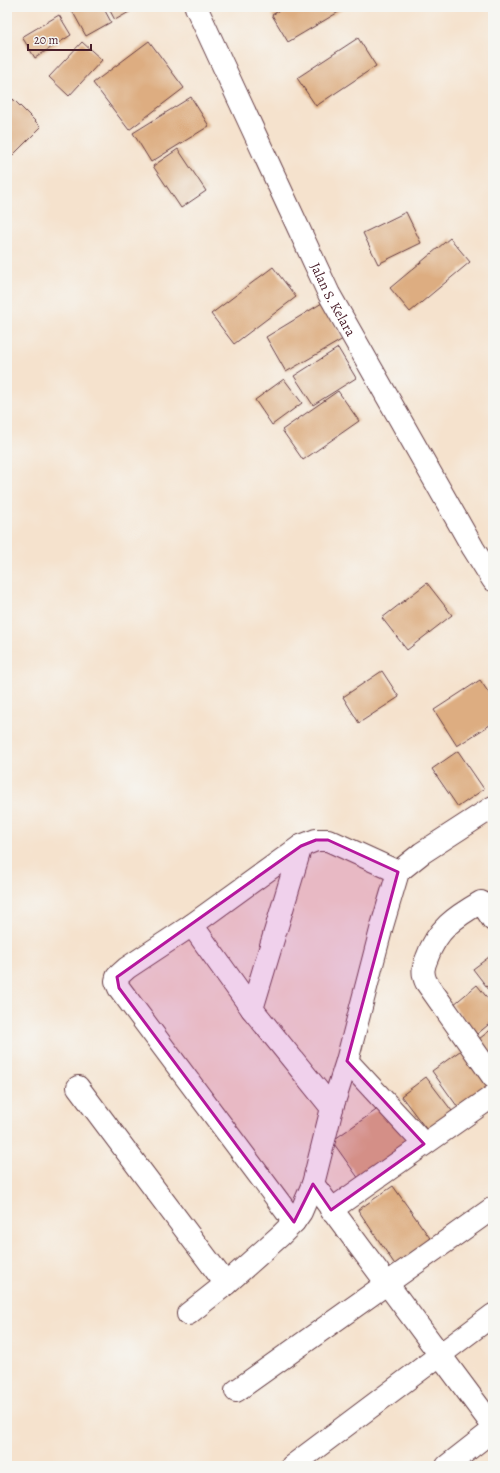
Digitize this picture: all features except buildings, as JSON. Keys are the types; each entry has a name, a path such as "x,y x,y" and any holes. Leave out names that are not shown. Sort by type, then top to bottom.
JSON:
{"street":[{"name":"Jalan S. Kelara","path":"196,7 329,294 469,541 493,580"},
{"path":"188,1314 226,1284 294,1222 301,1212 313,1184 332,1108 347,1061 382,926 398,872 422,853 493,806"},
{"path":"294,1222 117,984 117,977 127,968 192,925 302,846 316,840 328,840 398,872"},
{"path":"252,1009 302,846"},
{"path":"493,920 481,902 462,913 439,934 423,969 423,975 426,982 493,1077"},
{"path":"192,925 252,1009 332,1108"},
{"path":"347,1061 424,1144"},
{"path":"78,1087 226,1284"},
{"path":"331,1210 493,1096"},
{"path":"313,1184 493,1426"},
{"path":"236,1391 493,1208"},
{"path":"292,1466 493,1315"},
{"path":"447,1466 493,1430"}],"highlighted area":[{"path":"316,840 328,840 398,872 347,1061 424,1144 331,1210 313,1184 294,1222 119,988 117,977 301,846"}]}
